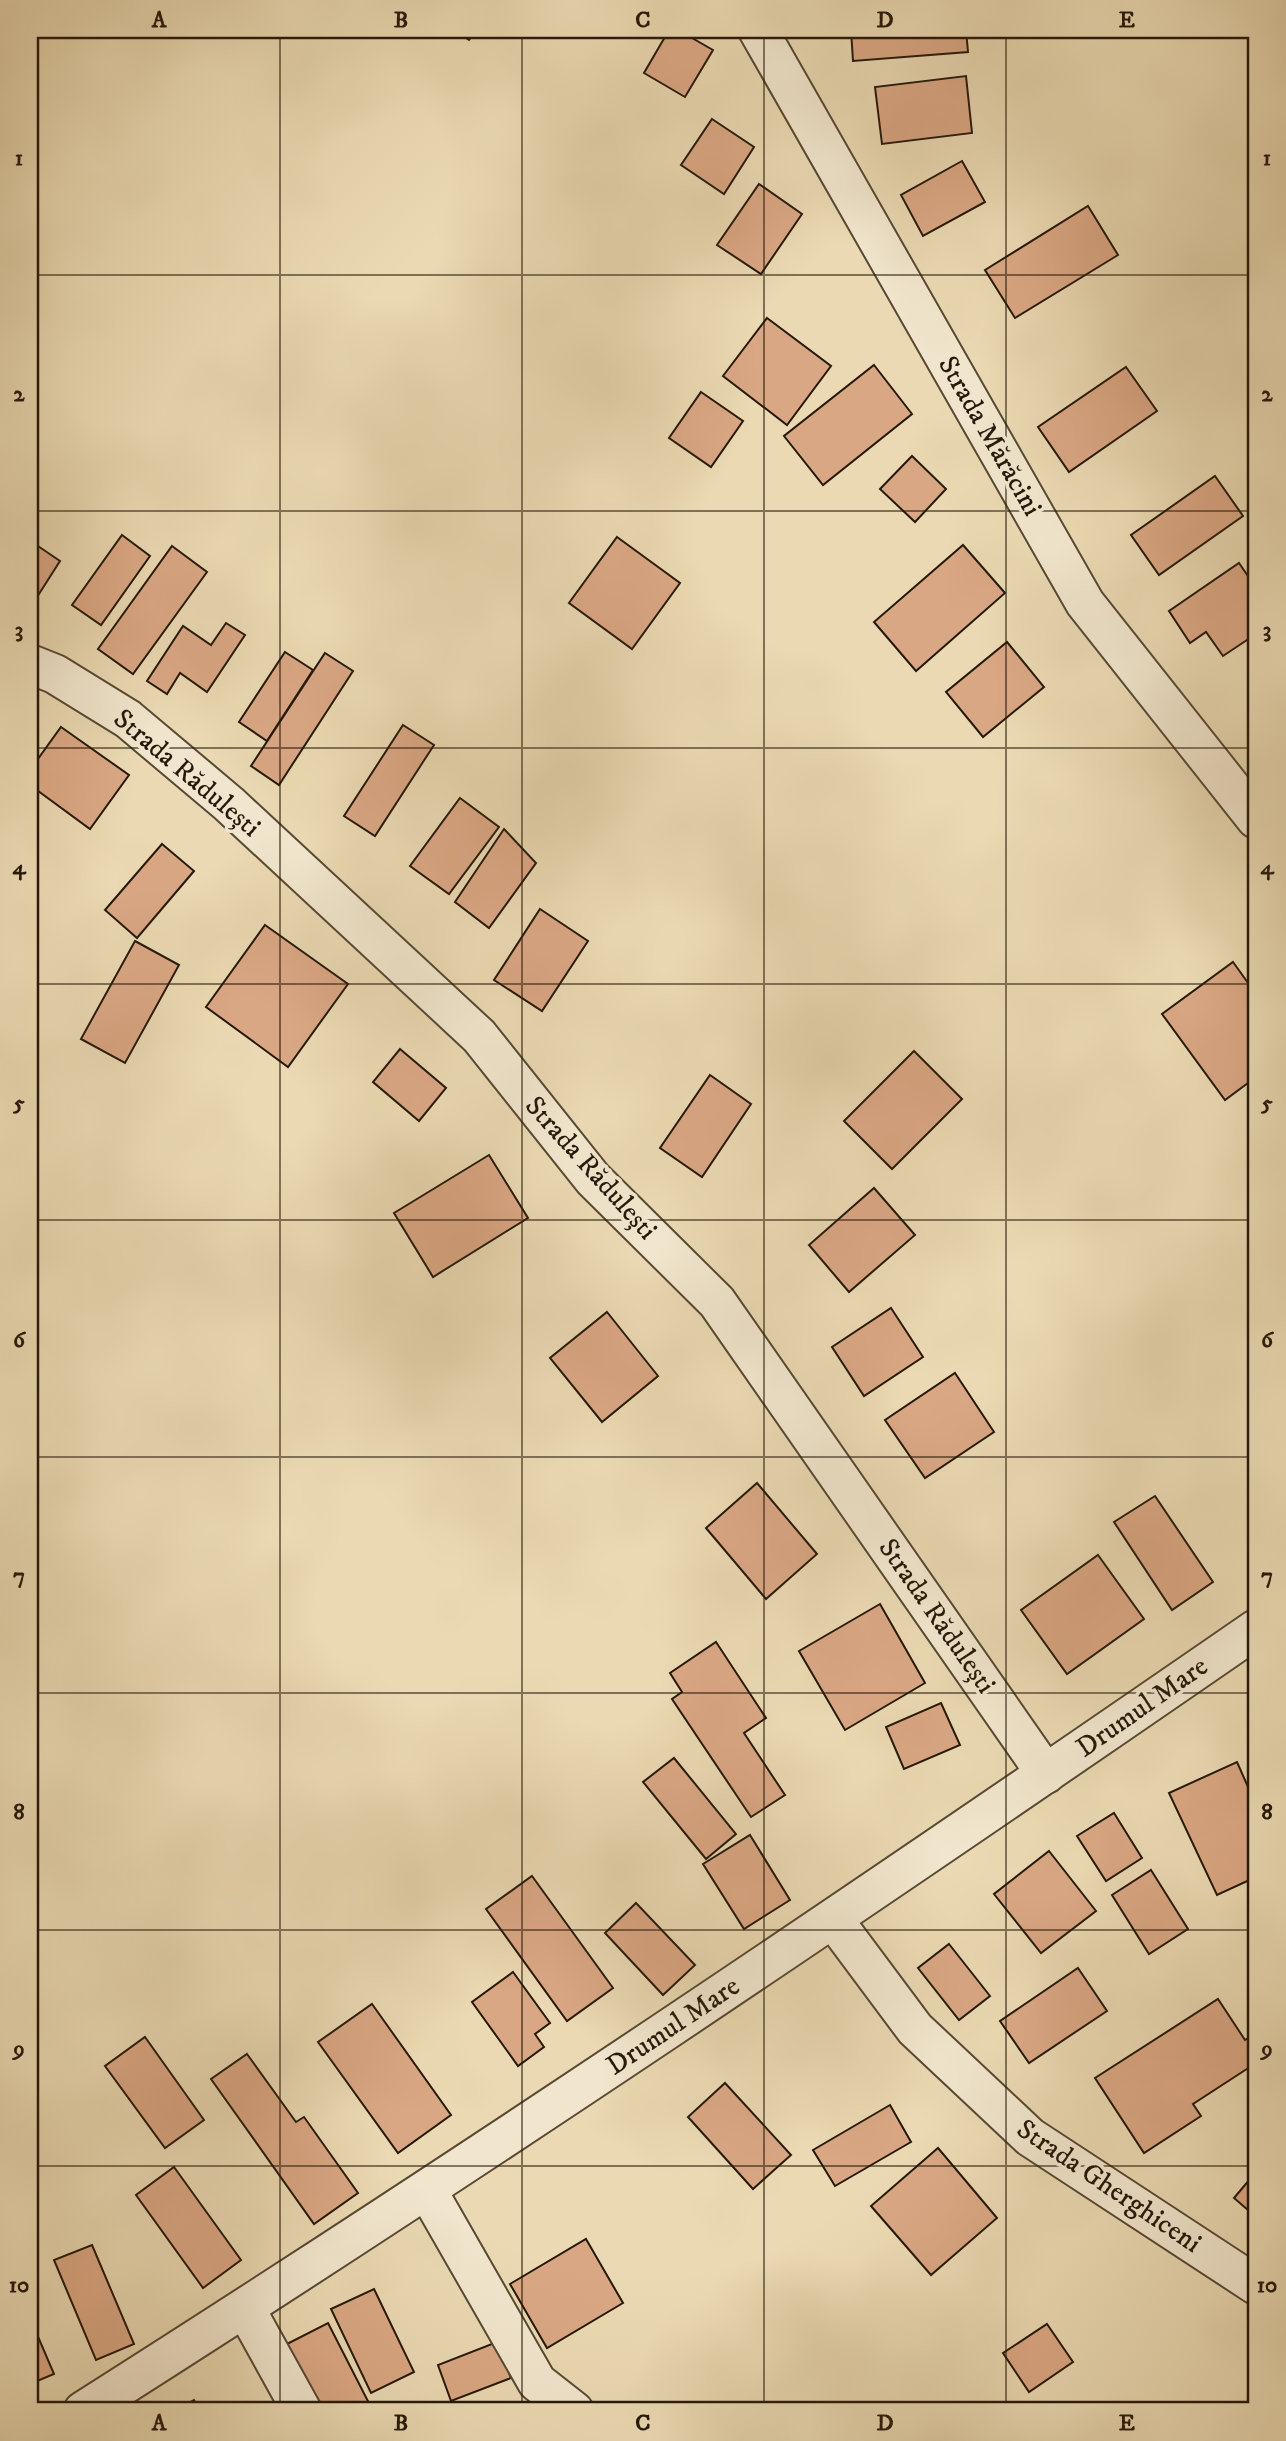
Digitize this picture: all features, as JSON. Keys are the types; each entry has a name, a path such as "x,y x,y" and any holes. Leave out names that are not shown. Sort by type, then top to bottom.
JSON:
{"street":[{"name":"Strada Mărăcini","path":"758,30 1085,603 1256,818"},
{"name":"Strada Rădulești","path":"30,664 55,674 128,719 229,804 479,1036 593,1179 717,1301 1046,1774"},
{"name":"Drumul Mare","path":"83,2411 427,2190 833,1919 1256,1629"},
{"name":"Strada Gherghiceni","path":"833,1919 915,2029 1030,2137 1256,2285"},
{"path":"427,2190 537,2382 574,2411"},
{"path":"246,2308 302,2411"}],"building":[{"path":"454,30 476,30 469,40"},
{"path":"669,30 678,30 713,50 685,97 644,73"},
{"path":"851,30 966,30 968,52 853,61"},
{"path":"966,76 972,133 882,144 875,87"},
{"path":"712,119 754,147 724,194 681,165"},
{"path":"962,161 985,202 923,236 901,195"},
{"path":"759,184 802,214 761,274 717,245"},
{"path":"1088,206 1118,255 1015,318 985,270"},
{"path":"767,318 831,366 787,425 723,376"},
{"path":"874,365 912,414 823,485 784,436"},
{"path":"1126,367 1157,411 1069,472 1038,427"},
{"path":"701,392 743,421 711,467 669,438"},
{"path":"912,456 946,489 915,522 880,489"},
{"path":"1215,476 1243,516 1159,575 1131,535"},
{"path":"122,535 150,556 101,625 72,605"},
{"path":"617,537 680,583 632,649 569,603"},
{"path":"32,542 60,561 30,608 30,545"},
{"path":"963,545 1005,593 916,671 874,622"},
{"path":"172,546 207,572 133,674 98,649"},
{"path":"1239,563 1248,576 1256,570 1256,634 1223,656 1206,632 1190,643 1169,611"},
{"path":"226,623 245,635 207,692 180,673 167,694 147,681 183,626 211,645"},
{"path":"1007,642 1044,687 983,737 946,692"},
{"path":"285,652 313,670 267,741 239,722"},
{"path":"325,653 353,671 279,785 251,766"},
{"path":"403,725 434,745 375,836 344,816"},
{"path":"61,727 129,775 90,829 30,785 30,770"},
{"path":"460,798 499,827 449,894 410,866"},
{"path":"504,829 536,863 489,928 455,902"},
{"path":"162,844 194,871 137,938 105,910"},
{"path":"540,909 588,941 542,1011 494,980"},
{"path":"265,925 348,984 288,1067 206,1007"},
{"path":"135,941 179,965 125,1063 81,1039"},
{"path":"1233,962 1256,994 1256,1077 1225,1100 1162,1014"},
{"path":"400,1049 446,1088 419,1121 373,1082"},
{"path":"914,1051 962,1099 892,1169 844,1121"},
{"path":"710,1075 751,1104 702,1177 660,1148"},
{"path":"489,1155 528,1218 433,1277 394,1213"},
{"path":"874,1188 915,1235 849,1292 809,1245"},
{"path":"891,1308 923,1357 864,1396 832,1347"},
{"path":"607,1312 658,1376 602,1422 550,1358"},
{"path":"955,1373 994,1432 925,1478 885,1420"},
{"path":"757,1483 817,1554 766,1599 706,1528"},
{"path":"1155,1496 1213,1582 1172,1610 1114,1522"},
{"path":"1098,1555 1144,1619 1067,1674 1021,1610"},
{"path":"880,1604 925,1683 845,1730 799,1651"},
{"path":"716,1642 766,1718 744,1733 785,1795 751,1817 672,1699 682,1692 670,1673"},
{"path":"941,1703 960,1745 904,1769 886,1727"},
{"path":"674,1758 736,1834 706,1859 643,1782"},
{"path":"1237,1762 1256,1805 1256,1877 1217,1895 1169,1793"},
{"path":"1114,1813 1142,1858 1106,1881 1077,1836"},
{"path":"750,1835 790,1900 744,1929 703,1864"},
{"path":"1049,1851 1096,1911 1041,1953 994,1894"},
{"path":"1151,1870 1188,1929 1149,1954 1112,1895"},
{"path":"532,1876 613,1988 567,2021 486,1909"},
{"path":"636,1903 695,1965 663,1995 605,1933"},
{"path":"949,1944 990,1996 959,2020 918,1968"},
{"path":"1078,1968 1107,2011 1029,2063 1000,2021"},
{"path":"513,1972 550,2023 535,2034 544,2047 518,2066 472,2002"},
{"path":"1218,1999 1245,2040 1256,2033 1256,2063 1193,2104 1201,2116 1144,2153 1095,2078"},
{"path":"372,2004 451,2115 398,2153 318,2042"},
{"path":"145,2037 204,2120 165,2148 105,2066"},
{"path":"247,2054 296,2122 304,2117 358,2193 314,2224 211,2079"},
{"path":"725,2083 791,2155 753,2189 688,2117"},
{"path":"890,2105 911,2142 835,2186 813,2150"},
{"path":"938,2148 997,2218 931,2275 871,2206"},
{"path":"174,2167 241,2260 203,2288 136,2195"},
{"path":"1256,2172 1256,2217 1234,2198"},
{"path":"586,2239 623,2303 547,2348 510,2284"},
{"path":"92,2245 134,2344 96,2360 54,2260"},
{"path":"374,2289 414,2372 371,2393 331,2309"},
{"path":"30,2318 54,2374 30,2384"},
{"path":"328,2323 373,2411 319,2411 285,2345"},
{"path":"1047,2324 1073,2362 1029,2392 1003,2353"},
{"path":"497,2342 511,2378 451,2401 438,2365"},
{"path":"194,2400 200,2411 173,2411"}]}
